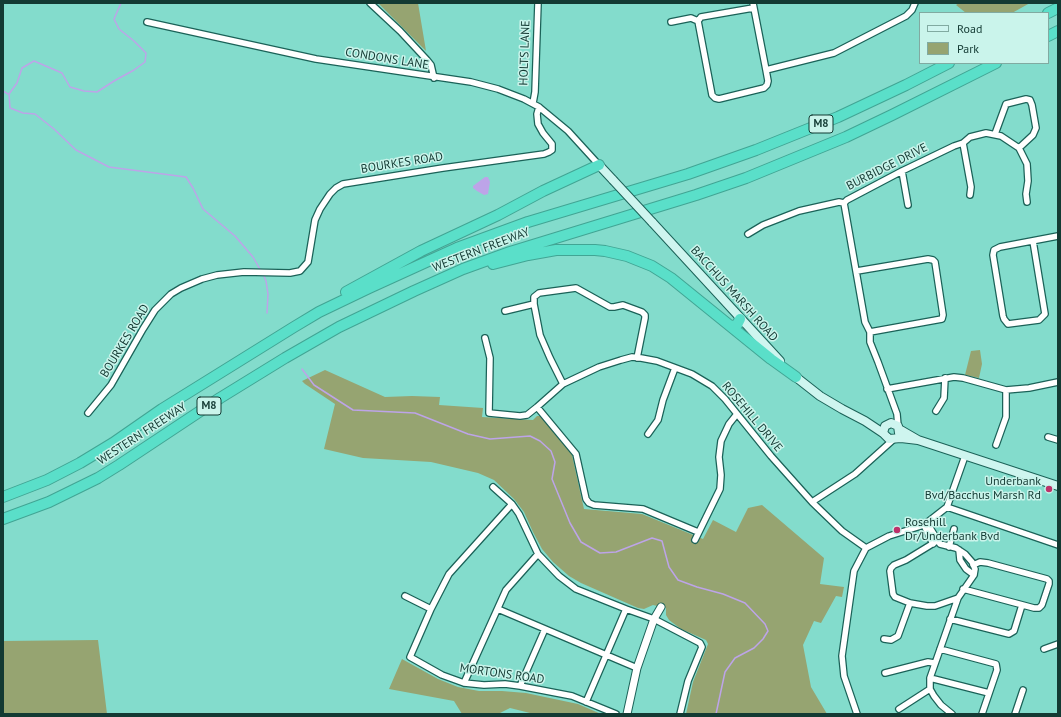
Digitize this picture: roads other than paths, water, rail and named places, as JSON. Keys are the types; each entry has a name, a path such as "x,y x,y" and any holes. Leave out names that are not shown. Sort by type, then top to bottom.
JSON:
{"highway":[{"path":"1049,12 1058,8"},
{"path":"1049,36 1058,31"},
{"name":"WESTERN FREEWAY","path":"3,497 47,480 80,463 113,443 162,408 294,327 319,312 369,288 457,248 528,222 688,174 756,150 838,117 947,64"},
{"name":"WESTERN FREEWAY","path":"3,519 49,502 98,478 220,398 285,358 344,324 414,290 510,252 696,195 746,178 866,127 994,64"},
{"path":"294,327 329,302 397,263 599,165"},
{"path":"414,290 447,281 491,265 544,252 580,249 605,251 627,256 660,271 683,286 796,377"},
{"path":"732,326 737,325 740,319"}],"main road":[{"name":"BACCHUS MARSH ROAD","path":"599,165 740,319 796,377 831,403 865,421 884,434"},
{"name":"BACCHUS MARSH ROAD","path":"865,421 888,424"},
{"path":"918,440 889,439 884,434 884,428 888,424 894,423 918,440 1058,486"},
{"path":"894,438 899,434 899,428"}],"street":[{"path":"370,3 400,31 427,60 431,65 434,78"},
{"name":"HOLTS LANE","path":"533,103 535,92 538,3"},
{"path":"766,70 834,53 906,16 912,10 915,3"},
{"path":"753,6 768,81 767,85 764,88 719,99 715,98 712,95 698,21 701,17 753,6"},
{"path":"671,22 691,18 698,21"},
{"name":"CONDONS LANE","path":"147,22 316,59 487,85 513,94 540,107 568,131 599,165"},
{"path":"1019,148 1033,135 1036,128 1032,105 1030,100 1026,99 1006,104 995,134 1001,136 1019,148 1027,164 1028,181 1026,194 1028,202"},
{"name":"BOURKES ROAD","path":"88,413 111,385 149,318 162,302 171,294 202,279 234,273 290,273 303,269 308,262 315,220 320,209 330,194 343,184 544,154 549,152 552,150 552,144 538,124 537,114 540,107"},
{"name":"BURBIDGE DRIVE","path":"899,428 895,410 887,390 880,365 870,342 870,332 865,322 844,203 902,171 963,143 970,137 986,133 995,134"},
{"path":"963,143 971,187 970,195"},
{"path":"902,171 908,205"},
{"path":"748,234 763,225 799,211 839,202 844,203"},
{"path":"1033,241 1045,314 1039,320 1008,324 1004,319 993,252 996,248 1000,247 1058,236"},
{"path":"857,271 928,259 935,262 943,315 942,319 870,332"},
{"path":"562,384 540,335 534,304 534,297 538,293 576,288 610,307 623,305 642,312 645,315 645,318 637,358"},
{"path":"505,311 534,304"},
{"name":"ROSEHILL DRIVE","path":"485,338 490,358 489,413 520,416 527,414 562,384 599,367 621,360 637,358 657,361 692,374 712,386 725,399 771,456 812,502 842,531 866,548"},
{"path":"648,434 658,420 663,400 676,368"},
{"path":"887,390 945,378 963,378 1006,390 1029,388 1058,382"},
{"path":"936,411 944,398 945,378"},
{"path":"996,446 1006,417 1006,390"},
{"path":"537,407 576,454 586,499 589,503 594,505 643,510 698,532"},
{"path":"888,424 892,419 895,410"},
{"path":"695,540 720,489 721,475 719,457 721,441 729,424 737,414"},
{"path":"879,452 884,444 884,434"},
{"path":"812,502 855,474 894,438"},
{"path":"1048,438 1058,440"},
{"path":"857,714 844,676 842,656 854,570 866,548 889,536 926,524 947,507 965,456"},
{"path":"493,487 512,504 520,514 538,554 559,576 576,588 654,619 700,643 702,647 688,681 680,714"},
{"path":"405,596 431,609 449,574 512,504"},
{"path":"947,507 1058,544"},
{"path":"926,524 935,542 959,550 965,554 975,569 974,574 958,598 930,678 930,689 941,705 950,714"},
{"path":"949,547 954,529"},
{"path":"935,542 891,568 890,572 893,594 895,597 920,606 935,606 958,598"},
{"path":"959,550 960,560 966,569 974,574"},
{"path":"464,683 509,586 538,554"},
{"path":"963,589 1034,608 1039,608 1042,605 1047,592 1049,580 1043,577 988,563 980,562 973,565"},
{"path":"884,639 891,640 898,636 910,603"},
{"path":"950,619 1009,634 1014,631 1022,605"},
{"path":"627,714 637,668 654,619 661,607"},
{"name":"MORTONS ROAD","path":"431,609 410,657 442,675 464,683 484,685 505,684 572,696 616,714"},
{"path":"498,609 637,668"},
{"path":"586,702 626,609"},
{"path":"520,686 545,629"},
{"path":"1044,649 1058,644"},
{"path":"940,649 994,663 997,666 982,714"},
{"path":"886,673 928,662 934,663"},
{"path":"930,678 989,693"},
{"path":"899,710 930,689"},
{"path":"1015,714 1024,690"}],"waterway":[{"path":"121,3 114,19 119,29 146,53 145,62 97,92 84,91 70,87 62,73 34,61 22,68 17,83 9,94 10,108 23,113 35,114 54,129 76,150 109,167 186,177 203,209 235,236 253,257 261,271"},
{"path":"3,91 8,94"},
{"path":"263,274 266,281 268,294 267,313"},
{"path":"302,369 314,385 353,410 415,413 468,434 490,439 530,436 540,441 551,451 555,462 552,479 570,523 581,542 600,553 616,552 652,538 662,541 669,567 678,580 723,594 745,603 765,624 768,631 763,639 754,648 735,658 725,672 716,714"}],"place":[{"name":"Underbank Bvd/Bacchus Marsh Rd","path":"1049,489"},
{"name":"Rosehill Dr/Underbank Bvd","path":"897,530"}]}
